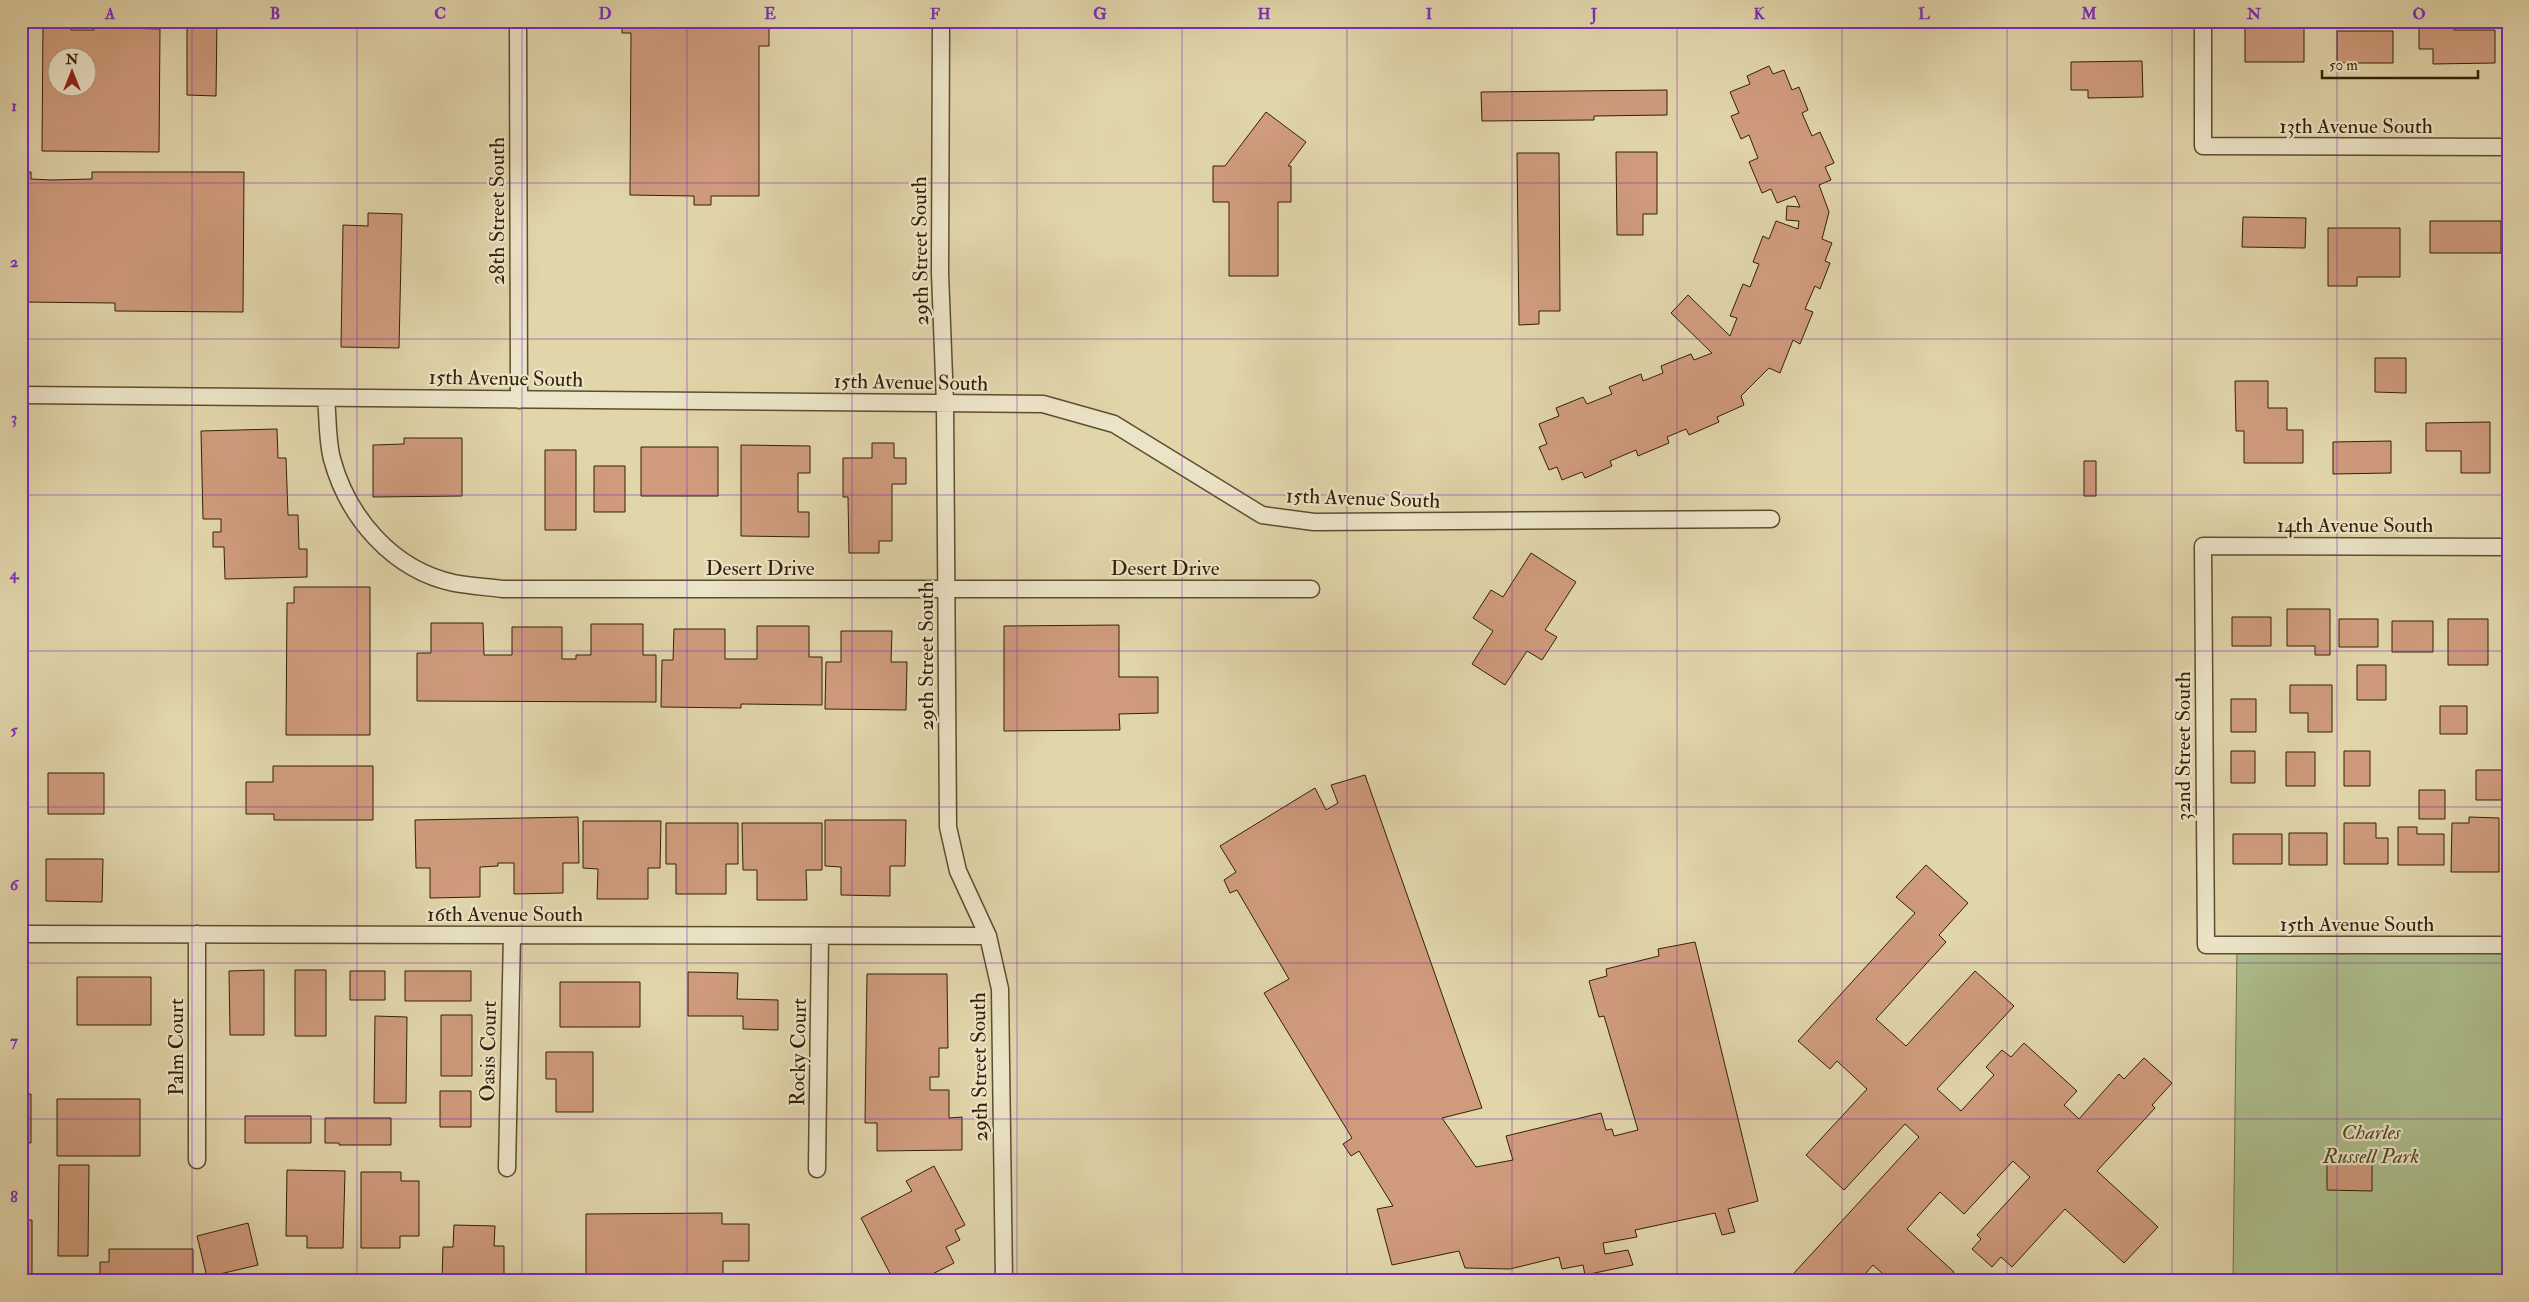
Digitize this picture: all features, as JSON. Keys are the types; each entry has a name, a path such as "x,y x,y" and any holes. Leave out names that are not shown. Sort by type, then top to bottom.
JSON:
{"street":[{"name":"28th Street South","path":"518,21 519,400"},
{"name":"29th Street South","path":"941,21 940,273 945,403 948,826 958,871 988,936 1000,989 1004,1281"},
{"name":"13th Avenue South","path":"2203,21 2203,146 2508,147"},
{"name":"15th Avenue South","path":"21,395 1043,404 1114,424 1262,515 1314,522 1771,519"},
{"name":"Desert Drive","path":"326,398 332,458 348,498 368,532 406,564 453,582 503,589 1311,589"},
{"name":"14th Avenue South","path":"2203,546 2508,547"},
{"name":"32nd Street South","path":"2203,546 2206,945"},
{"name":"16th Avenue South","path":"21,934 988,936"},
{"name":"Palm Court","path":"197,934 197,1160"},
{"name":"Oasis Court","path":"507,1168 512,935"},
{"name":"Rocky Court","path":"817,1169 820,936"},
{"name":"15th Avenue South","path":"2206,945 2508,945"}],"green space":[{"name":"Charles Russell Park","path":"2237,945 2508,948 2508,1281 2233,1281"}],"building":[{"path":"43,21 71,21 71,30 94,30 94,21 125,21 125,28 160,29 159,152 42,151"},
{"path":"187,21 217,21 216,96 187,95"},
{"path":"622,21 769,21 769,46 759,46 759,196 711,196 711,205 694,205 694,196 630,195 631,33 622,33"},
{"path":"2419,21 2454,21 2454,30 2495,30 2495,63 2433,64 2433,49 2419,49"},
{"path":"2245,26 2304,27 2304,62 2245,62"},
{"path":"2337,31 2393,31 2393,63 2337,63"},
{"path":"2142,61 2143,97 2088,98 2088,90 2071,90 2071,62"},
{"path":"1769,66 1773,74 1784,70 1792,90 1799,87 1808,110 1802,113 1812,136 1820,132 1834,163 1825,167 1831,180 1819,185 1829,212 1822,239 1832,243 1825,261 1830,263 1820,289 1815,286 1805,309 1813,312 1800,344 1793,340 1780,373 1769,368 1741,396 1744,405 1717,417 1719,422 1689,435 1686,429 1667,437 1669,443 1638,456 1636,450 1610,461 1612,466 1585,478 1582,472 1562,480 1557,467 1549,470 1539,447 1547,444 1539,424 1559,416 1556,408 1583,397 1587,404 1612,394 1609,387 1641,374 1643,381 1663,373 1661,366 1691,354 1694,360 1712,353 1671,313 1688,295 1730,336 1737,318 1730,316 1743,284 1750,287 1759,264 1753,262 1763,236 1769,239 1776,221 1798,229 1799,221 1786,220 1787,206 1800,207 1795,196 1777,203 1771,189 1762,193 1749,162 1758,158 1749,135 1741,139 1731,116 1739,113 1730,92 1750,84 1747,76"},
{"path":"1667,90 1667,115 1594,116 1594,120 1482,121 1481,92"},
{"path":"1266,112 1306,142 1288,166 1291,166 1291,202 1278,202 1278,276 1229,276 1229,202 1213,202 1213,166 1225,166"},
{"path":"1616,152 1657,152 1657,214 1643,214 1643,235 1617,235"},
{"path":"1517,153 1559,153 1560,311 1539,311 1539,324 1519,325"},
{"path":"21,172 31,172 31,179 52,180 92,179 92,172 244,172 243,312 115,311 115,303 21,302"},
{"path":"368,213 402,214 399,348 341,347 343,225 368,226"},
{"path":"2243,217 2306,218 2305,248 2242,247"},
{"path":"2430,221 2501,221 2501,253 2430,253"},
{"path":"2328,228 2400,228 2400,277 2357,277 2357,286 2328,286"},
{"path":"2375,358 2406,358 2406,393 2375,392"},
{"path":"2235,381 2268,381 2268,408 2287,408 2287,430 2303,430 2303,463 2244,463 2244,431 2236,431"},
{"path":"2490,422 2490,473 2461,473 2461,451 2426,451 2426,423"},
{"path":"277,429 278,458 286,458 288,515 298,515 299,549 307,549 307,577 225,579 224,547 213,547 213,532 221,532 221,519 203,519 201,431"},
{"path":"404,438 462,438 462,496 373,497 373,445 404,444"},
{"path":"2391,441 2391,473 2333,474 2333,442"},
{"path":"872,443 894,443 894,458 906,458 906,484 892,484 892,541 879,541 879,553 849,553 848,497 843,497 843,458 872,458"},
{"path":"741,445 810,446 810,473 798,473 798,512 809,512 809,537 741,536"},
{"path":"641,447 718,447 718,496 641,496"},
{"path":"545,450 576,450 576,530 545,530"},
{"path":"2084,461 2096,461 2096,496 2084,496"},
{"path":"594,466 625,466 625,512 594,512"},
{"path":"1531,553 1576,582 1545,630 1557,637 1542,660 1527,651 1505,685 1472,664 1493,631 1473,618 1491,590 1503,597"},
{"path":"294,587 370,587 370,735 286,735 287,603 294,603"},
{"path":"2287,609 2330,609 2330,655 2315,655 2315,646 2287,646"},
{"path":"2232,617 2271,617 2271,646 2232,646"},
{"path":"2339,619 2378,619 2378,647 2339,647"},
{"path":"2448,619 2488,619 2488,665 2448,665"},
{"path":"2502,619 2508,619 2508,667 2502,667"},
{"path":"2392,621 2433,621 2433,652 2392,652"},
{"path":"431,623 483,623 484,655 512,655 512,627 562,627 562,659 576,659 576,655 591,655 591,624 643,624 643,655 656,655 656,702 417,701 417,653 431,653"},
{"path":"1119,625 1119,677 1158,677 1158,713 1119,714 1120,730 1004,731 1004,626"},
{"path":"757,626 809,626 809,657 822,657 822,705 741,704 741,708 661,707 662,660 673,660 674,629 725,629 725,659 757,659"},
{"path":"841,631 892,631 891,662 907,662 906,710 825,709 826,662 841,662"},
{"path":"2357,665 2386,665 2386,700 2357,700"},
{"path":"2290,685 2332,685 2332,732 2308,732 2308,713 2290,713"},
{"path":"2231,699 2256,699 2256,732 2231,732"},
{"path":"2440,706 2467,706 2467,734 2440,734"},
{"path":"2231,751 2255,751 2255,783 2231,783"},
{"path":"2344,751 2370,751 2370,786 2344,786"},
{"path":"2286,752 2315,752 2315,786 2286,786"},
{"path":"273,766 373,766 373,820 274,820 274,814 246,814 246,782 273,782"},
{"path":"2476,770 2503,770 2503,800 2476,800"},
{"path":"48,773 104,773 104,814 48,814"},
{"path":"1365,775 1482,1108 1442,1118 1476,1167 1513,1160 1506,1136 1601,1113 1606,1130 1612,1129 1614,1136 1638,1130 1604,1016 1599,1017 1589,981 1607,976 1606,969 1659,956 1658,949 1695,942 1758,1201 1728,1209 1735,1232 1722,1235 1715,1213 1635,1230 1637,1237 1603,1243 1605,1254 1628,1250 1633,1265 1585,1275 1583,1265 1562,1269 1559,1257 1510,1269 1465,1268 1459,1251 1392,1265 1377,1209 1393,1206 1359,1151 1351,1156 1343,1144 1352,1138 1264,993 1289,979 1237,890 1230,893 1224,880 1236,872 1220,846 1315,788 1326,810 1338,803 1331,785"},
{"path":"2419,790 2445,790 2445,819 2419,819"},
{"path":"578,817 579,863 563,863 563,893 514,894 514,863 498,863 498,866 480,867 480,897 430,898 430,868 416,868 415,820"},
{"path":"2469,817 2499,818 2499,872 2451,872 2452,823 2469,823"},
{"path":"825,820 906,820 905,866 890,866 890,896 841,895 841,867 825,866"},
{"path":"583,821 661,821 660,868 648,868 648,899 597,899 598,869 583,868"},
{"path":"666,823 738,823 738,864 726,864 726,894 676,894 676,864 666,864"},
{"path":"742,823 822,823 822,870 806,870 807,900 757,900 757,870 743,870"},
{"path":"2344,823 2376,823 2376,838 2388,838 2388,864 2344,864"},
{"path":"2398,827 2417,827 2417,834 2444,834 2444,865 2398,865"},
{"path":"2289,833 2327,833 2327,865 2289,865"},
{"path":"2233,834 2282,834 2282,864 2233,864"},
{"path":"46,859 103,859 102,902 46,901"},
{"path":"1926,865 1968,903 1939,935 1946,942 1876,1019 1906,1046 1975,971 2014,1006 1937,1089 1961,1111 1994,1075 1986,1067 2002,1050 2011,1057 2024,1043 2077,1091 2064,1105 2079,1119 2119,1074 2124,1079 2144,1058 2172,1083 2152,1105 2155,1108 2097,1171 2158,1227 2124,1263 2065,1209 2012,1267 2001,1257 1992,1267 1972,1249 1981,1239 1977,1235 2030,1177 2013,1161 1964,1214 1940,1192 1907,1229 1954,1272 1946,1281 1891,1281 1873,1265 1859,1281 1802,1281 1794,1273 1919,1137 1905,1124 1844,1190 1806,1155 1867,1089 1837,1061 1830,1069 1798,1041 1915,913 1896,897"},
{"path":"264,970 264,1035 230,1035 229,971"},
{"path":"295,970 326,970 326,1036 295,1036"},
{"path":"350,971 385,971 385,1000 350,1000"},
{"path":"405,971 471,971 471,1001 405,1001"},
{"path":"688,972 738,973 737,999 778,1000 778,1030 743,1029 743,1016 688,1016"},
{"path":"867,974 947,974 948,1048 939,1048 939,1077 930,1077 930,1090 949,1090 949,1118 962,1117 962,1150 877,1151 877,1123 865,1123"},
{"path":"77,977 151,977 151,1025 77,1025"},
{"path":"560,982 640,982 640,1027 560,1027"},
{"path":"441,1015 472,1015 472,1076 441,1076"},
{"path":"375,1016 407,1017 406,1103 374,1103"},
{"path":"546,1052 593,1052 593,1112 556,1112 556,1079 546,1079"},
{"path":"440,1091 471,1091 471,1127 440,1127"},
{"path":"21,1094 31,1094 31,1143 21,1143"},
{"path":"57,1099 140,1099 140,1156 57,1156"},
{"path":"245,1116 311,1116 311,1143 245,1143"},
{"path":"325,1118 391,1118 391,1145 339,1145 339,1143 325,1143"},
{"path":"2327,1162 2372,1163 2372,1191 2327,1190"},
{"path":"59,1165 89,1165 88,1256 58,1256"},
{"path":"934,1166 965,1225 955,1230 960,1240 946,1247 954,1263 919,1281 894,1281 861,1218 912,1191 906,1181"},
{"path":"287,1170 345,1171 343,1248 307,1248 307,1236 286,1236"},
{"path":"361,1172 401,1172 401,1181 419,1181 419,1236 400,1236 400,1248 361,1248"},
{"path":"722,1213 722,1224 749,1224 749,1261 723,1261 723,1274 586,1274 586,1214"},
{"path":"21,1220 32,1220 32,1281 21,1281"},
{"path":"248,1223 258,1265 207,1277 197,1236"},
{"path":"454,1225 495,1226 494,1246 504,1246 504,1281 442,1281 443,1247 453,1247"},
{"path":"109,1249 193,1249 193,1279 100,1279 100,1262 109,1262"}]}
